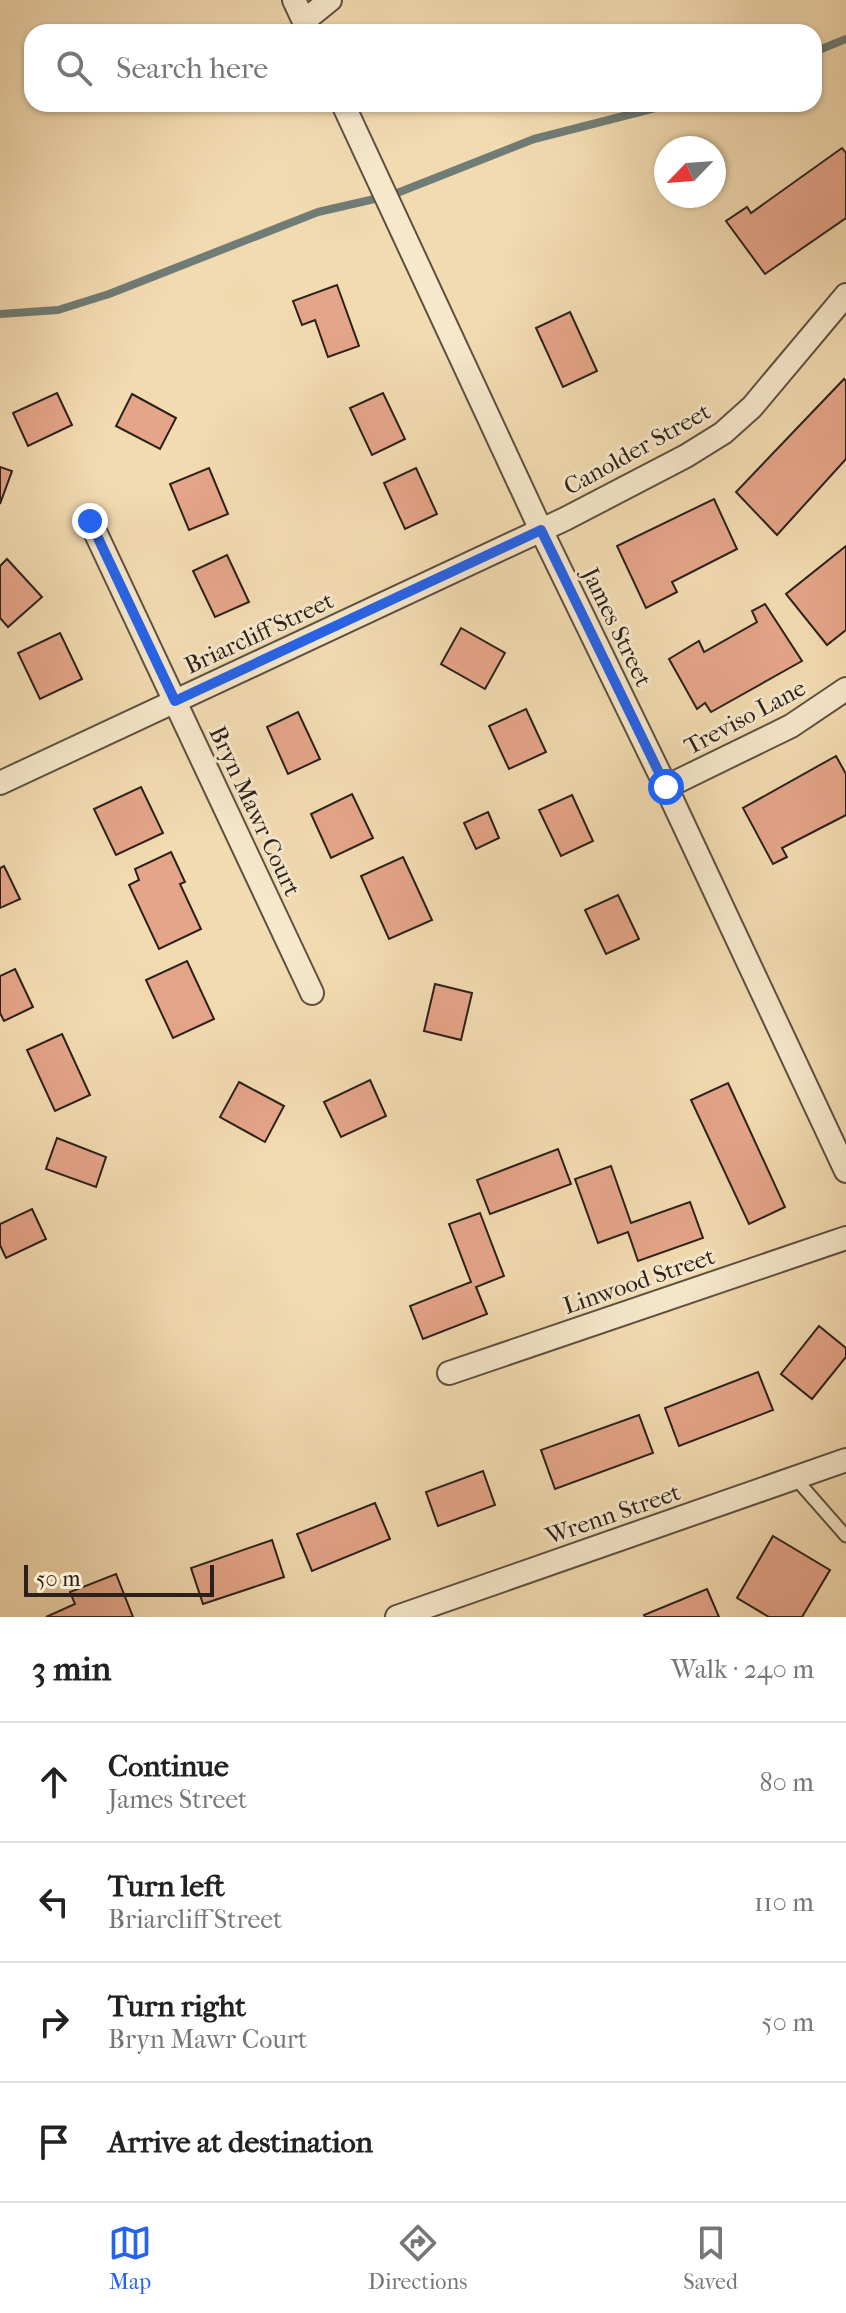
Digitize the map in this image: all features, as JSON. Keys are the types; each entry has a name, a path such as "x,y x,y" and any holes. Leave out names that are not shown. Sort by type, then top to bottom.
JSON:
{"street":[{"path":"294,0 306,24"},
{"path":"310,24 330,0"},
{"name":"James Street","path":"347,112 541,530 666,787 846,1171"},
{"name":"Canolder Street","path":"541,530 686,456 723,433 752,407 846,295"},
{"name":"Bryn Mawr Court","path":"90,521 312,993"},
{"name":"Briarcliff Street","path":"0,783 541,530"},
{"name":"Treviso Lane","path":"666,787 791,726 846,689"},
{"name":"Linwood Street","path":"449,1373 846,1238"},
{"name":"Wrenn Street","path":"397,1617 846,1460"}],"lane":[{"path":"795,1478 846,1536"}],"building":[{"path":"842,148 846,153 846,218 765,274 726,221 747,207 751,213"},
{"path":"337,285 359,346 328,357 315,320 302,325 293,301"},
{"path":"570,312 597,371 563,387 536,328"},
{"path":"844,379 846,459 777,535 736,492"},
{"path":"57,393 72,425 28,446 13,413"},
{"path":"383,393 405,439 372,455 350,408"},
{"path":"132,394 176,418 160,449 116,426"},
{"path":"0,467 12,471 0,504"},
{"path":"209,468 228,514 189,530 170,484"},
{"path":"416,468 437,514 405,529 384,483"},
{"path":"714,499 737,549 672,582 677,592 646,608 617,546"},
{"path":"846,546 846,630 827,645 786,594"},
{"path":"227,555 249,602 215,617 193,571"},
{"path":"7,559 42,597 8,627 0,618 0,566"},
{"path":"765,604 802,661 711,712 705,703 697,709 669,659 699,641 704,652 757,622 752,611"},
{"path":"461,628 505,653 485,689 441,664"},
{"path":"60,633 82,679 40,699 18,653"},
{"path":"526,709 546,752 509,769 489,726"},
{"path":"298,712 320,759 288,774 267,727"},
{"path":"836,756 846,774 846,815 782,848 787,857 773,864 743,808"},
{"path":"141,787 163,833 116,855 94,809"},
{"path":"352,794 373,838 331,858 311,814"},
{"path":"572,795 593,841 561,856 539,810"},
{"path":"488,812 499,838 476,849 464,823"},
{"path":"171,852 185,882 180,884 201,929 159,949 129,885 139,880 135,869"},
{"path":"403,857 432,920 389,939 361,876"},
{"path":"4,866 20,899 0,908 0,868"},
{"path":"618,895 639,939 606,954 585,910"},
{"path":"187,961 214,1019 173,1038 146,980"},
{"path":"15,969 33,1007 4,1021 0,1013 0,976"},
{"path":"435,984 472,993 461,1040 424,1031"},
{"path":"62,1034 90,1095 55,1111 27,1050"},
{"path":"370,1080 386,1116 341,1137 324,1102"},
{"path":"239,1082 284,1106 265,1142 220,1117"},
{"path":"728,1083 785,1207 749,1224 691,1100"},
{"path":"57,1138 106,1157 96,1187 46,1169"},
{"path":"558,1149 571,1184 490,1214 477,1180"},
{"path":"611,1166 631,1223 690,1202 703,1238 638,1261 628,1232 598,1243 575,1179"},
{"path":"32,1209 46,1239 6,1258 0,1245 0,1224"},
{"path":"480,1213 504,1276 476,1287 487,1314 423,1339 410,1306 471,1282 449,1224"},
{"path":"819,1326 846,1348 846,1357 812,1399 781,1374"},
{"path":"758,1372 773,1410 679,1446 665,1408"},
{"path":"639,1415 653,1453 555,1489 541,1450"},
{"path":"483,1471 495,1505 438,1526 426,1492"},
{"path":"375,1503 390,1539 312,1571 297,1534"},
{"path":"773,1536 830,1570 802,1617 769,1617 737,1598"},
{"path":"272,1540 284,1577 203,1604 191,1568"},
{"path":"116,1574 133,1617 46,1617 75,1604 70,1592"},
{"path":"707,1589 719,1617 644,1615"}],"waterway":[{"path":"822,49 846,39"},
{"path":"0,314 58,310 109,294 318,212 392,195 534,139 640,112"}],"route":[{"path":"90,521 175,701 541,530 666,787"}]}
